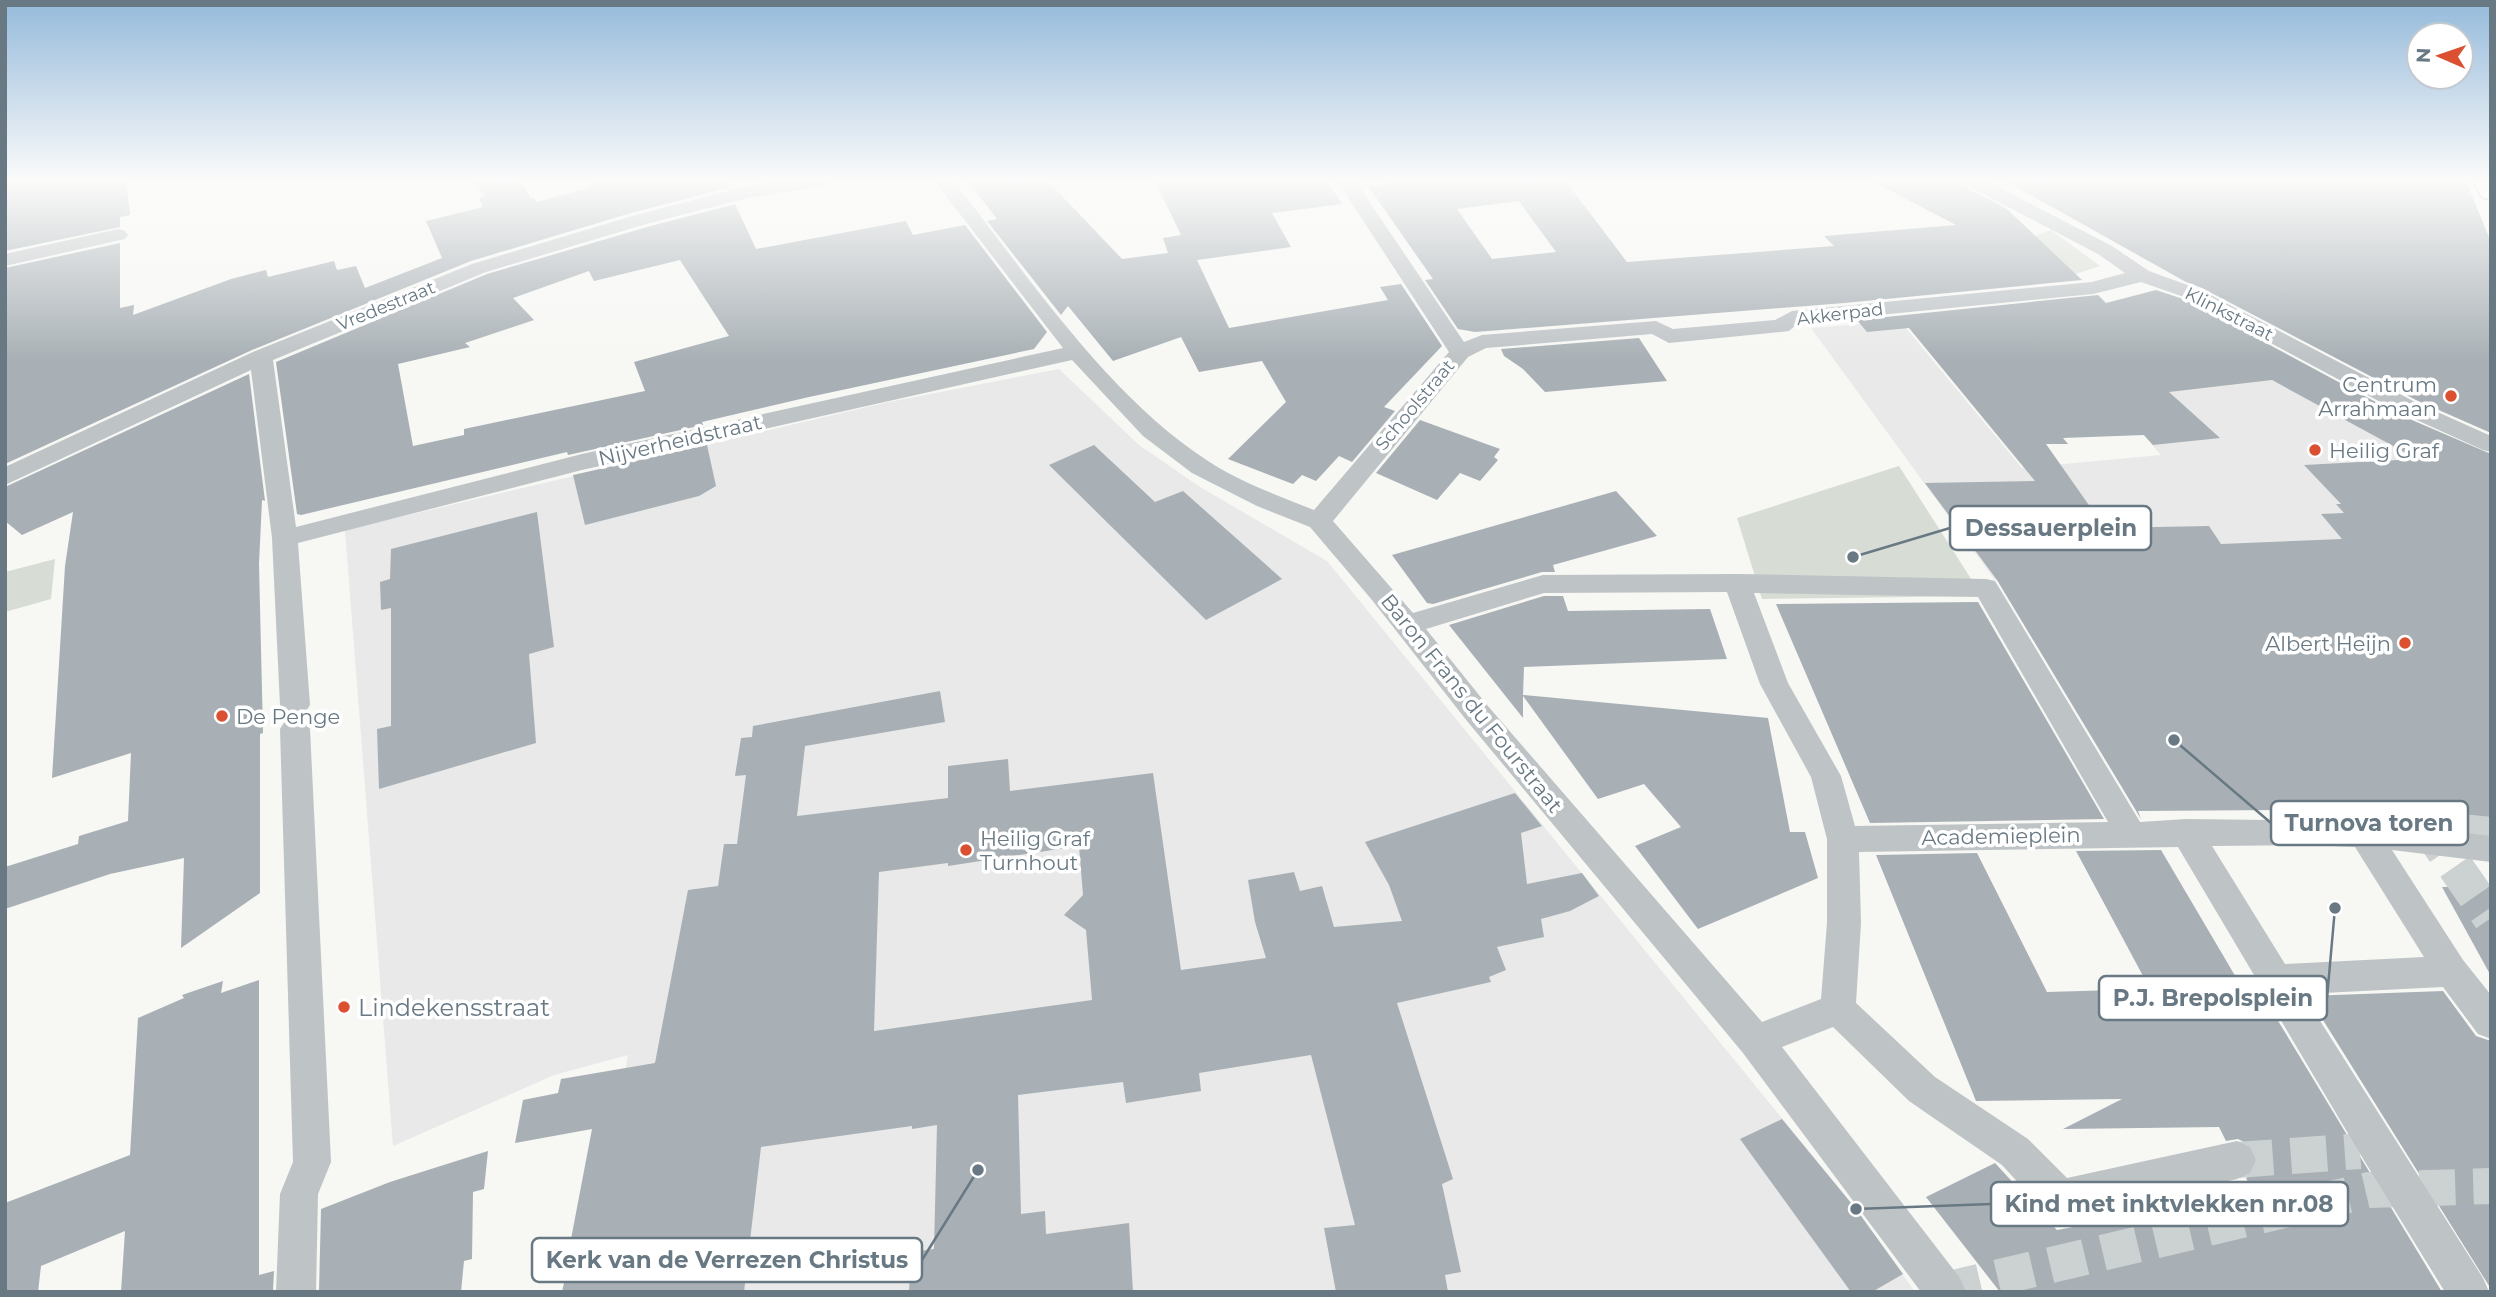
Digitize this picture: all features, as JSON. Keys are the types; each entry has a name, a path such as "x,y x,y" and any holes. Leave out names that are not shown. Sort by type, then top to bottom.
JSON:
{"street":[{"path":"5,260 98,240"},
{"name":"Vredestraat","path":"5,477 261,357 480,268 574,240"},
{"name":"Baron Frans du Fourstraat","path":"989,240 1077,352 1151,431 1201,468 1266,500 1319,521 1477,713 1759,1045 1942,1286"},
{"name":"Schoolstraat","path":"1319,521 1460,352 1385,240"},
{"name":"Klinkstraat","path":"2085,240 2142,275 2194,294 2407,407 2491,445"},
{"name":"Akkerpad","path":"1460,352 1482,342 1657,327 1669,336 1781,326 1792,317 2093,288 2142,275"},
{"name":"Nijverheidstraat","path":"285,538 582,462 1077,352"},
{"path":"261,357 285,538 295,717 312,1162 299,1194 296,1292"},
{"path":"1737,583 1774,684 1826,776 1843,839 1844,923 1838,1009"},
{"path":"1407,625 1543,584 1737,583 1986,588 2097,777 2158,833 2276,981 2369,1150 2469,1292"},
{"name":"Academieplein","path":"1843,839 2158,833 2364,834 2491,849"},
{"path":"2364,834 2451,971 2486,1016"},
{"path":"2276,981 2451,971"},
{"path":"1759,1045 1838,1009"},
{"path":"1838,1009 1922,1089 2015,1152 2060,1199 2237,1160"}],"shaded area":[{"path":"2032,240 2064,240 2100,266 2075,274"},
{"name":"Heilig Graf","path":"1900,321 2022,468 2161,455 2105,392 2241,359 2272,380 2491,497 2337,504 2392,564 2248,577 1995,580 1811,328"},
{"name":"Heilig Graf Turnhout","path":"1059,369 1139,445 1200,487 1327,561 1856,1209 1915,1292 589,1292 628,1055 554,1075 393,1146 345,530 884,403"},
{"path":"1899,466 1982,596 1762,599 1737,518"},
{"path":"55,559 51,599 5,612 5,572"}],"building":[{"path":"5,240 60,240 5,251"},
{"path":"434,240 543,240 471,261 252,350 5,464 5,268 120,243 120,308 134,305 133,315 231,279 266,270 268,277 334,261 337,270 356,266 365,288 442,258"},
{"path":"604,240 752,240 756,249 807,240 976,240 1047,332 1034,349 809,397 702,422 703,425 568,455 567,452 297,514 276,362 487,274","holes":["680,260 729,336 634,362 645,391 464,429 464,435 413,446 398,364 470,347 465,343 534,320 513,298 589,271 594,281"]},
{"path":"1002,240 1104,240 1122,259 1168,253 1164,240 1287,240 1291,247 1197,260 1229,328 1388,300 1380,287 1401,284 1442,346 1384,407 1395,411 1352,462 1339,456 1316,481 1302,475 1293,484 1228,459 1286,402 1262,361 1199,372 1181,337 1113,361 1068,306 1061,315"},
{"path":"1405,240 1478,240 1492,259 1556,252 1547,240 1610,240 1627,262 1834,246 1828,240 2039,240 2082,280 1844,303 1475,332 1458,329 1425,280 1433,279"},
{"path":"2110,240 2490,240 2491,433 2416,400 2186,282"},
{"path":"2156,290 2186,300 2398,414 2491,454 2491,829 2277,810 2138,811 2141,819 1997,580 1925,483 2035,481 1909,328 1867,332 1857,320 2098,295 2106,303","holes":["2272,380 2417,459 2304,465 2341,504 2336,504 2344,513 2321,514 2342,539 2221,544 2209,526 2105,528 2046,444 2068,444 2063,438 2144,435 2153,445 2220,438 2169,392"]},
{"path":"1639,338 1667,381 1545,392 1523,369 1504,356 1501,349"},
{"path":"249,374 265,501 262,500 259,564 263,733 260,734 260,893 181,948 184,858 110,874 5,909 5,867 78,844 79,836 128,821 131,753 52,778 65,566 73,512 22,535 5,521 5,487"},
{"path":"1420,420 1500,449 1494,457 1498,460 1480,481 1460,473 1437,500 1376,473"},
{"path":"707,445 716,486 699,496 585,525 573,475"},
{"path":"1094,445 1155,502 1183,491 1282,579 1206,620 1049,465"},
{"path":"1616,491 1657,536 1553,565 1555,572 1542,572 1433,604 1427,603 1392,555"},
{"path":"537,512 554,647 529,654 536,743 379,789 377,729 391,726 391,608 381,610 380,582 390,579 391,549"},
{"path":"1544,596 1563,596 1568,611 1710,609 1727,659 1524,667 1523,695 1768,718 1790,832 1805,832 1818,878 1698,929 1635,846 1681,827 1644,784 1598,799 1523,696 1523,718 1449,625"},
{"path":"1978,602 2104,819 1870,823 1776,604"},
{"path":"940,691 945,722 805,746 797,816 948,798 948,766 1008,759 1010,791 1153,773 1181,970 1266,958 1255,922 1248,880 1294,872 1300,891 1322,886 1334,927 1402,921 1389,885 1365,842 1515,793 1542,826 1521,833 1527,884 1582,873 1599,896 1570,911 1541,919 1544,937 1497,947 1506,970 1489,977 1491,982 1397,1003 1453,1179 1442,1184 1461,1272 1445,1275 1448,1292 1336,1292 1324,1228 1355,1225 1311,1055 1199,1073 1201,1091 1126,1103 1123,1082 1018,1095 1021,1214 1045,1211 1046,1234 1129,1223 1133,1292 909,1292 911,1252 934,1249 937,1125 912,1129 912,1126 761,1147 744,1292 562,1292 565,1278 552,1281 558,1243 571,1239 592,1129 515,1143 523,1100 558,1093 561,1079 655,1063 688,890 718,886 724,844 737,844 746,775 735,776 741,738 752,737 753,726","holes":["1079,846 1083,895 1064,915 1086,930 1092,1000 874,1031 879,872 948,863 948,866"]},
{"path":"2161,850 2247,996 2263,996 2442,1292 2000,1292 1926,1197 1995,1163 2057,1230 2194,1205 2252,1190 2246,1178 2252,1174 2258,1161 2252,1146 2238,1139 2226,1141 2219,1127 2063,1129 2122,1099 1976,1101 1876,855 1977,853 2047,992 2150,989 2076,851"},
{"path":"2491,886 2491,976 2442,887"},
{"path":"259,980 259,1275 274,1271 273,1292 121,1292 125,1231 41,1266 38,1292 5,1292 5,1203 130,1155 138,1018 184,998 182,995 223,981 221,993"},
{"path":"2443,991 2476,1036 2491,1041 2491,1289 2308,996"},
{"path":"1782,1119 1856,1209 1903,1274 1872,1292 1851,1292 1740,1139"},
{"path":"488,1151 484,1189 473,1192 472,1259 464,1261 461,1292 319,1292 321,1209 390,1182"}],"tunnel":[{"path":"2491,835 2429,829 2491,918"},
{"path":"2237,1160 2360,1151"},
{"path":"1945,1290 2369,1190 2491,1186"}],"place":[{"name":"Centrum Arrahmaan","path":"2451,396"},
{"name":"Heilig Graf","path":"2315,450"},
{"name":"Dessauerplein","path":"1853,557"},
{"name":"Albert Heijn","path":"2405,643"},
{"name":"De Penge","path":"222,716"},
{"name":"Turnova toren","path":"2174,740"},
{"name":"Heilig Graf Turnhout","path":"966,850"},
{"name":"P.J. Brepolsplein","path":"2335,908"},
{"name":"Lindekensstraat","path":"344,1007"},
{"name":"Kerk van de Verrezen Christus","path":"978,1170"},
{"name":"Kind met inktvlekken nr.08","path":"1856,1209"}]}
